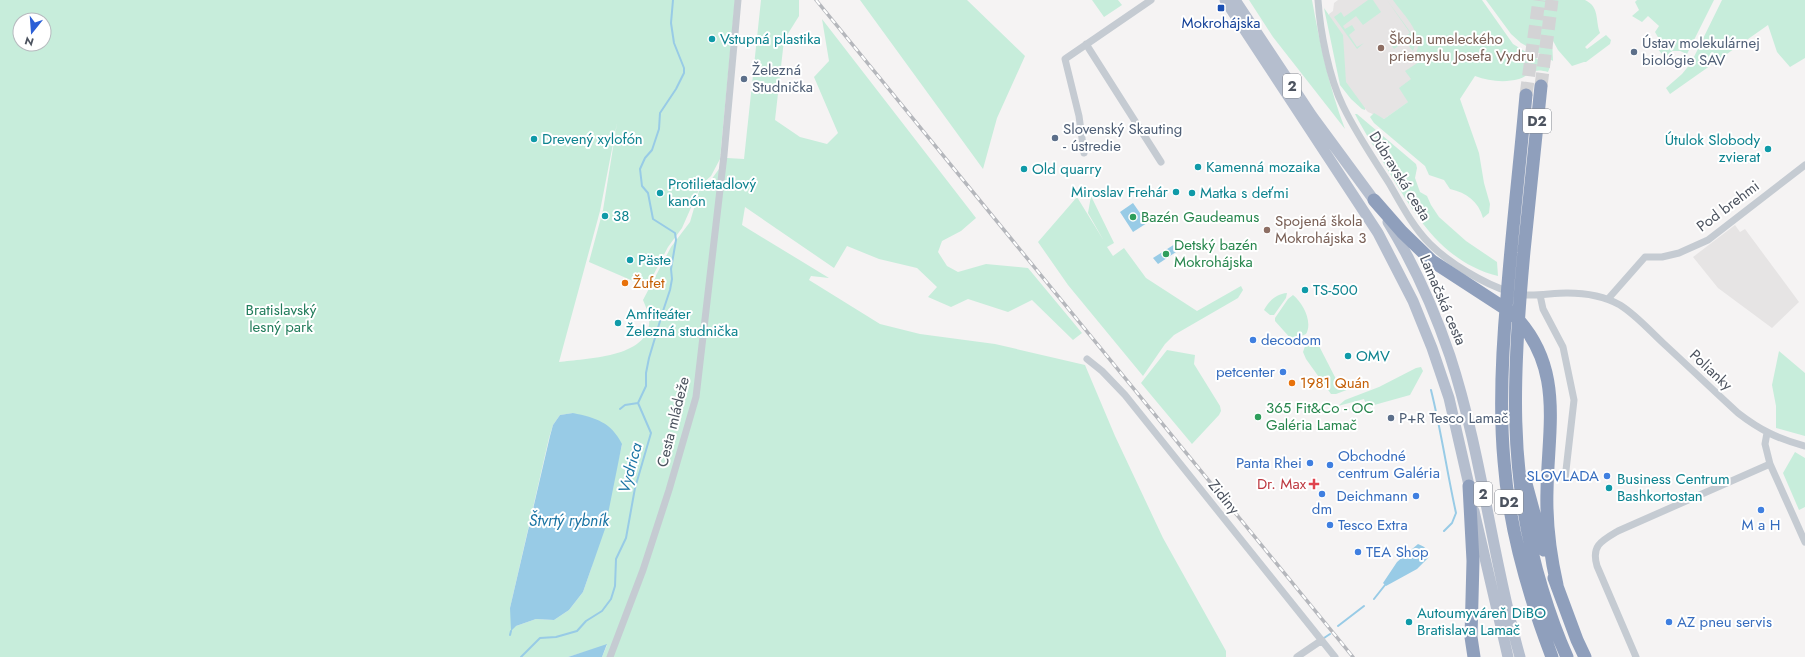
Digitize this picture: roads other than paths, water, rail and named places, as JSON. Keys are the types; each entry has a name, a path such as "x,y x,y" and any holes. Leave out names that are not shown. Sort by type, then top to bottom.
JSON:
{"highway":[{"name":"D2","path":"1541,86 1516,348 1515,411 1517,462 1521,500 1530,546 1550,615 1567,657"},
{"name":"D2","path":"1526,95 1503,341 1502,422 1504,462 1509,502 1525,578 1538,620 1552,657"},
{"path":"1374,200 1402,232 1432,261 1512,313 1526,328 1539,349 1548,378 1551,400 1546,516 1551,556 1557,585"},
{"path":"1517,462 1527,484 1541,540 1577,640 1585,657"},
{"path":"1469,486 1473,561 1471,637 1474,657"}],"main road":[{"name":"Lamačská cesta","path":"1225,0 1378,233 1413,301 1432,348 1448,398 1508,657"},
{"name":"Lamačská cesta","path":"1235,0 1312,116 1374,200 1403,247 1418,276 1450,357 1468,422 1502,582 1520,657"}],"street":[{"name":"Cesta mládeže","path":"610,657 643,570 669,490 696,397 723,160 738,0"},
{"path":"1084,153 1079,116 1065,59 1150,0"},
{"name":"Dúbravská cesta","path":"1318,0 1321,23 1332,74 1343,106 1418,231 1430,244 1444,256 1485,282 1510,293 1522,295 1567,293 1587,294 1608,299"},
{"path":"1086,44 1161,162"},
{"name":"Pod brehmi","path":"1608,299 1645,258 1662,257 1680,253 1708,240 1805,165"},
{"path":"1540,295 1543,309 1563,347 1574,400 1565,479"},
{"name":"Polianky","path":"1608,299 1634,315 1738,413 1767,433 1805,446"},
{"name":"Zidiny","path":"1087,358 1125,395 1335,657"},
{"path":"1767,433 1765,444 1770,464 1805,542"},
{"path":"1636,657 1597,566 1594,557 1595,550 1604,539 1618,531 1770,464"},
{"path":"1297,657 1322,640"}],"water":[{"name":"Bazén Gaudeamus","path":"1133,203 1147,223 1133,232 1120,212"},
{"name":"Detský bazén Mokrohájska","path":"1175,244 1179,250 1158,264 1153,258"},
{"name":"Štvrtý rybník","path":"573,413 602,422 613,431 622,444 605,529 583,592 569,610 554,620 536,619 516,626 511,631 510,608 553,425 560,415"},
{"path":"1418,544 1426,549 1429,557 1417,569 1386,586 1383,583 1397,562"},
{"path":"607,644 602,657 568,657"}],"waterway":[{"name":"Vydrica","path":"521,657 540,638 556,637 577,631 586,621 602,611 611,599 615,586 616,559 626,538 635,488 651,433 638,403 646,386 646,373 649,358 670,290 672,279 671,269 676,240 675,233 653,219 648,193 642,186 640,169 645,158 652,150 659,129 660,113 676,89 684,73 684,68 674,43 671,23 673,0"},
{"path":"1431,390 1456,513 1452,523 1444,531"},
{"path":"620,409 625,405 638,403"},
{"path":"1374,599 1385,585"},
{"path":"1338,626 1364,606"},
{"path":"510,635 511,631"},
{"path":"1324,638 1330,634"}],"tunnel":[{"path":"1526,95 1539,0"},
{"path":"1541,86 1552,0"}],"railway":[{"path":"816,0 1353,657"}],"place":[{"name":"Mokrohájska","path":"1221,8"},
{"name":"Vstupná plastika","path":"712,39"},
{"name":"Škola umeleckého priemyslu Josefa Vydru","path":"1381,48"},
{"name":"Ústav molekulárnej biológie SAV","path":"1634,52"},
{"name":"Železná Studnička","path":"744,79"},
{"name":"Slovenský Skauting - ústredie","path":"1055,138"},
{"name":"Drevený xylofón","path":"534,139"},
{"name":"Útulok Slobody zvierat","path":"1768,149"},
{"name":"Kamenná mozaika","path":"1198,167"},
{"name":"Old quarry","path":"1024,169"},
{"name":"Miroslav Frehár","path":"1176,192"},
{"name":"Protilietadlový kanón","path":"660,193"},
{"name":"Matka s deťmi","path":"1192,193"},
{"name":"38","path":"605,216"},
{"name":"Bazén Gaudeamus","path":"1133,217"},
{"name":"Spojená škola Mokrohájska 3","path":"1267,230"},
{"name":"Detský bazén Mokrohájska","path":"1166,254"},
{"name":"Päste","path":"630,260"},
{"name":"Žufet","path":"625,283"},
{"name":"TS-500","path":"1305,290"},
{"name":"Amfiteáter Železná studnička","path":"618,323"},
{"name":"decodom","path":"1253,340"},
{"name":"OMV","path":"1348,356"},
{"name":"petcenter","path":"1283,372"},
{"name":"1981 Quán","path":"1292,383"},
{"name":"365 Fit&Co - OC Galéria Lamač","path":"1258,417"},
{"name":"P+R Tesco Lamač","path":"1391,418"},
{"name":"Panta Rhei","path":"1310,463"},
{"name":"Obchodné centrum Galéria","path":"1330,465"},
{"name":"SLOVLADA","path":"1607,476"},
{"name":"Dr. Max","path":"1314,484"},
{"name":"Business Centrum Bashkortostan","path":"1609,488"},
{"name":"dm","path":"1322,494"},
{"name":"Deichmann","path":"1416,496"},
{"name":"M a H","path":"1761,510"},
{"name":"Tesco Extra","path":"1330,525"},
{"name":"TEA Shop","path":"1358,552"},
{"name":"Autoumyváreň DiBO Bratislava Lamač","path":"1409,622"},
{"name":"AZ pneu servis","path":"1669,622"}],"park label":[{"name":"Bratislavský lesný park","path":"281,318"}]}
